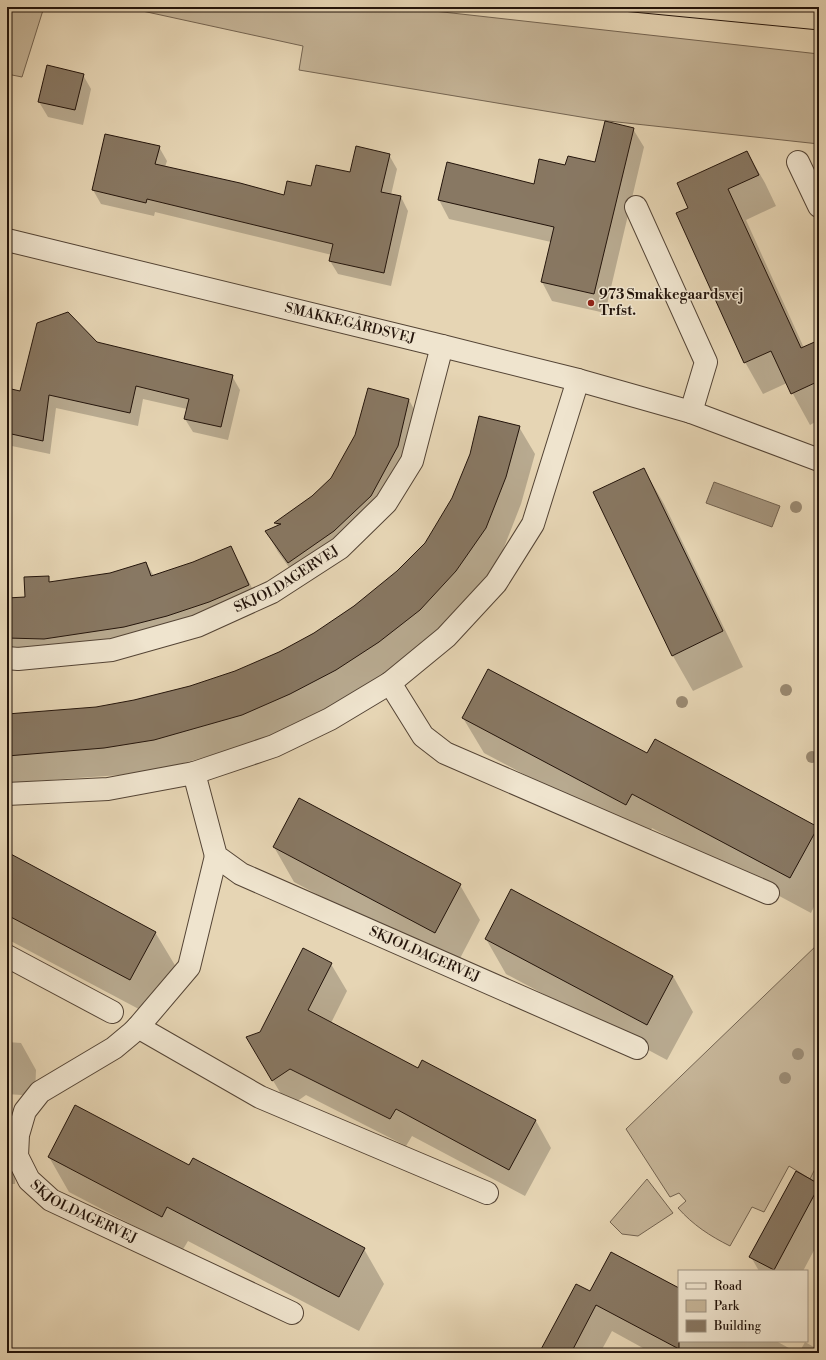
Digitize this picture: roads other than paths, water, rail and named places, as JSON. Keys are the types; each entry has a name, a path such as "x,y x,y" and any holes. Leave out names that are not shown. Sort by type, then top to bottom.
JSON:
{"street":[{"path":"798,162 819,206"},
{"path":"636,207 706,362 691,412"},
{"name":"SMAKKEGÅRDSVEJ","path":"7,240 578,380 691,412 819,460"},
{"name":"SKJOLDAGERVEJ","path":"7,658 18,659 112,650 197,626 272,592 340,548 386,503 412,461 442,346"},
{"path":"7,794 108,789 194,773 274,746 330,719 390,683 446,638 496,583 533,524 578,380"},
{"path":"390,683 423,736 445,753 768,893"},
{"name":"SKJOLDAGERVEJ","path":"194,773 216,856 189,967 138,1027 114,1048 40,1092 25,1111 18,1135 17,1156 29,1180 50,1200 292,1312"},
{"name":"SKJOLDAGERVEJ","path":"216,856 240,874 637,1048"},
{"path":"7,956 112,1012"},
{"path":"138,1027 260,1097 487,1193"}],"tram line":[{"path":"581,7 819,30"},
{"path":"787,7 819,10"}],"place":[{"name":"973 Smakkegaardsvej Trfst.","path":"591,303"}]}
